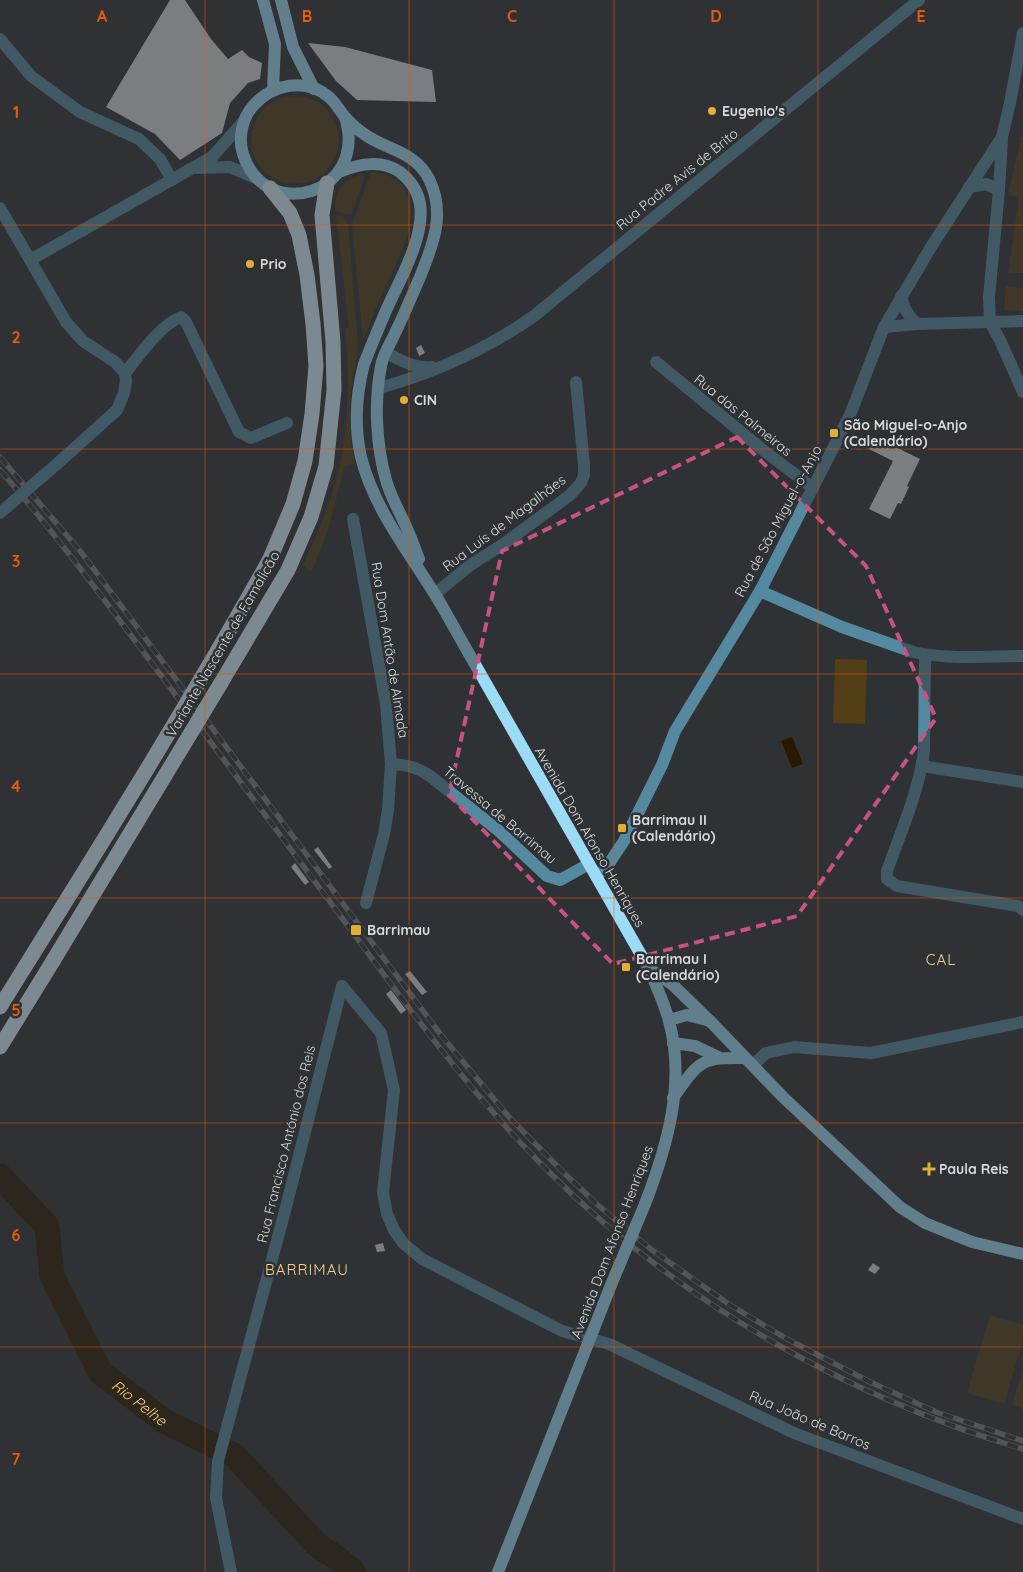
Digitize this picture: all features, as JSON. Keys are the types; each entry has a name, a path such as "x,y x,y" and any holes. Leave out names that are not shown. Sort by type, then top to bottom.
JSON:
{"highway":[{"name":"Variante Nascente de Famalicão","path":"0,1047 244,646 288,570 311,517 326,466 334,390 333,342 322,215 327,183"},
{"name":"Variante Nascente de Famalicão","path":"0,1007 230,631 270,559 293,504 305,461 312,414 316,366 313,324 307,275 299,235 290,214 264,184"}],"main road":[{"path":"263,0 275,44 273,90"},
{"path":"281,0 293,46 314,89"},
{"name":"Avenida Dom Afonso Henriques","path":"300,85 314,89 327,95 337,105 344,117 349,131 346,159 339,172 317,189 305,193 293,194 282,192 264,184 248,167 242,152 241,136 244,121 251,108 273,90 286,86 300,85"},
{"name":"Avenida Dom Afonso Henriques","path":"344,117 365,135 400,151 417,163 428,178 436,199 437,223 432,248 383,359 376,412 386,481 409,532 427,580"},
{"name":"Avenida Dom Afonso Henriques","path":"339,172 361,164 382,164 393,167 404,175 414,187 420,203 420,217 414,247 364,364 360,381 357,406 361,457 379,505 427,580 648,967 661,996 674,1043 676,1062 673,1098 668,1135 659,1168 498,1572"},
{"path":"364,364 383,359"},
{"path":"648,967 670,982 783,1097 900,1207 925,1223 972,1242 1023,1254"},
{"path":"669,1020 687,1015 710,1021"},
{"path":"674,1043 695,1046 718,1058 749,1062"},
{"path":"673,1098 698,1067 704,1062 718,1058"}],"street":[{"name":"Rua Padre Avis de Brito","path":"379,388 442,366 494,342 534,316 920,0"},
{"name":"Rua de São Miguel-o-Anjo","path":"596,876 608,864 624,841 662,765 679,724 760,591 850,415 884,327 901,296 1002,137 1023,33"},
{"path":"0,39 31,76 80,112 139,139 160,159 172,180"},
{"path":"30,260 212,157 244,121"},
{"path":"1002,137 989,297 990,322 1010,360 1023,392"},
{"path":"192,169 213,166 230,167 264,184"},
{"path":"970,187 986,184 999,190"},
{"path":"0,208 66,322 84,341 115,362 125,373 126,381 124,393 117,410 0,513"},
{"path":"901,296 902,305 917,324"},
{"path":"125,373 159,333 174,320 181,318 186,322 239,432 250,438 287,423"},
{"path":"884,327 917,324 1023,321"},
{"name":"Rua Padre Avis de Brito","path":"383,359 423,368 442,366"},
{"name":"Rua das Palmeiras","path":"656,362 770,456 813,488"},
{"name":"Rua Luís de Magalhães","path":"435,594 469,566 570,496 581,483 584,465 576,382"},
{"name":"Rua Dom Antão de Almada","path":"353,519 386,704 391,764 388,810 384,834 366,903"},
{"path":"760,591 850,630 925,655 1023,656"},
{"path":"925,655 924,750 922,766 886,871 887,880 897,886 1018,906 1023,910"},
{"name":"Travessa de Barrimau","path":"391,764 406,764 419,768 499,831 547,876 560,880 589,864"},
{"path":"922,766 1023,782"},
{"name":"Rua João de Barros","path":"342,986 381,1033 394,1090 382,1192 387,1214 394,1230 403,1243 422,1259 562,1331 609,1344 794,1433 1023,1519"},
{"name":"Rua Francisco António dos Reis","path":"231,1572 216,1498 218,1461 286,1207 342,986"},
{"path":"749,1062 766,1053 794,1047 871,1053 1023,1022"}],"highlighted area":[{"path":"737,437 866,566 936,718 797,916 613,964 449,795 502,551"}],"shaded area":[{"path":"295,96 312,99 320,103 332,115 336,123 339,140 336,157 332,165 320,177 312,181 295,184 278,181 270,177 258,165 254,157 251,140 254,123 258,115 270,103 278,99"},
{"path":"1021,137 1023,137 1023,273 1008,273 1019,197 1008,195"},
{"path":"371,172 390,176 401,184 409,198 412,209 409,232 405,243 363,339 352,225"},
{"path":"363,174 363,182 351,215 335,211 336,198 341,187 350,179"},
{"path":"337,215 343,216 348,224 358,343 351,388 350,410 350,432 355,464 345,466 328,530 312,571 303,566 336,482 347,417 348,372 345,328 349,327"},
{"path":"1006,286 1023,288 1023,314 1022,311 1004,310"},
{"path":"835,659 867,660 865,724 833,723"},
{"path":"792,737 803,764 792,768 781,741"},
{"path":"990,1315 1023,1325 1023,1340 1004,1404 967,1393"},
{"path":"1023,1368 1023,1409 1012,1405"}],"building":[{"path":"170,0 185,0 211,39 228,59 242,50 249,57 262,63 260,79 248,83 230,103 222,133 180,160 155,134 106,107"},
{"path":"308,43 345,47 432,70 436,102 357,100 336,81"},
{"path":"421,345 425,353 419,356 416,348"},
{"path":"873,436 920,459 901,504 898,503 890,519 869,509 893,461 867,448"},
{"path":"318,847 332,867 329,869 314,850"},
{"path":"295,863 309,882 305,885 291,867"},
{"path":"410,971 427,992 422,995 405,974"},
{"path":"391,990 406,1010 401,1014 386,994"},
{"path":"383,1243 385,1251 377,1252 375,1245"},
{"path":"873,1263 880,1268 875,1274 868,1270"}],"waterway":[{"name":"Rio Pelhe","path":"0,1176 47,1226 52,1276 100,1372 164,1421 234,1455 317,1545 337,1558 353,1572"}],"railway":[{"path":"0,457 81,552 441,1035 508,1116 563,1172 599,1206 652,1250 730,1305 787,1339 868,1381 936,1412 1023,1441"},
{"path":"0,470 100,594 442,1051 492,1111 545,1168 596,1216 650,1261 707,1301 767,1338 828,1372 892,1401 957,1427 1023,1449"}],"place":[{"name":"Eugenio's","path":"712,111"},
{"name":"Prio","path":"250,264"},
{"name":"CIN","path":"404,400"},
{"name":"São Miguel-o-Anjo (Calendário)","path":"834,433"},
{"name":"Barrimau II (Calendário)","path":"622,828"},
{"name":"Barrimau","path":"356,930"},
{"name":"Barrimau I (Calendário)","path":"626,967"},
{"name":"Paula Reis","path":"929,1169"}],"district":[{"name":"CAL","path":"941,959"},
{"name":"BARRIMAU","path":"307,1269"}]}
